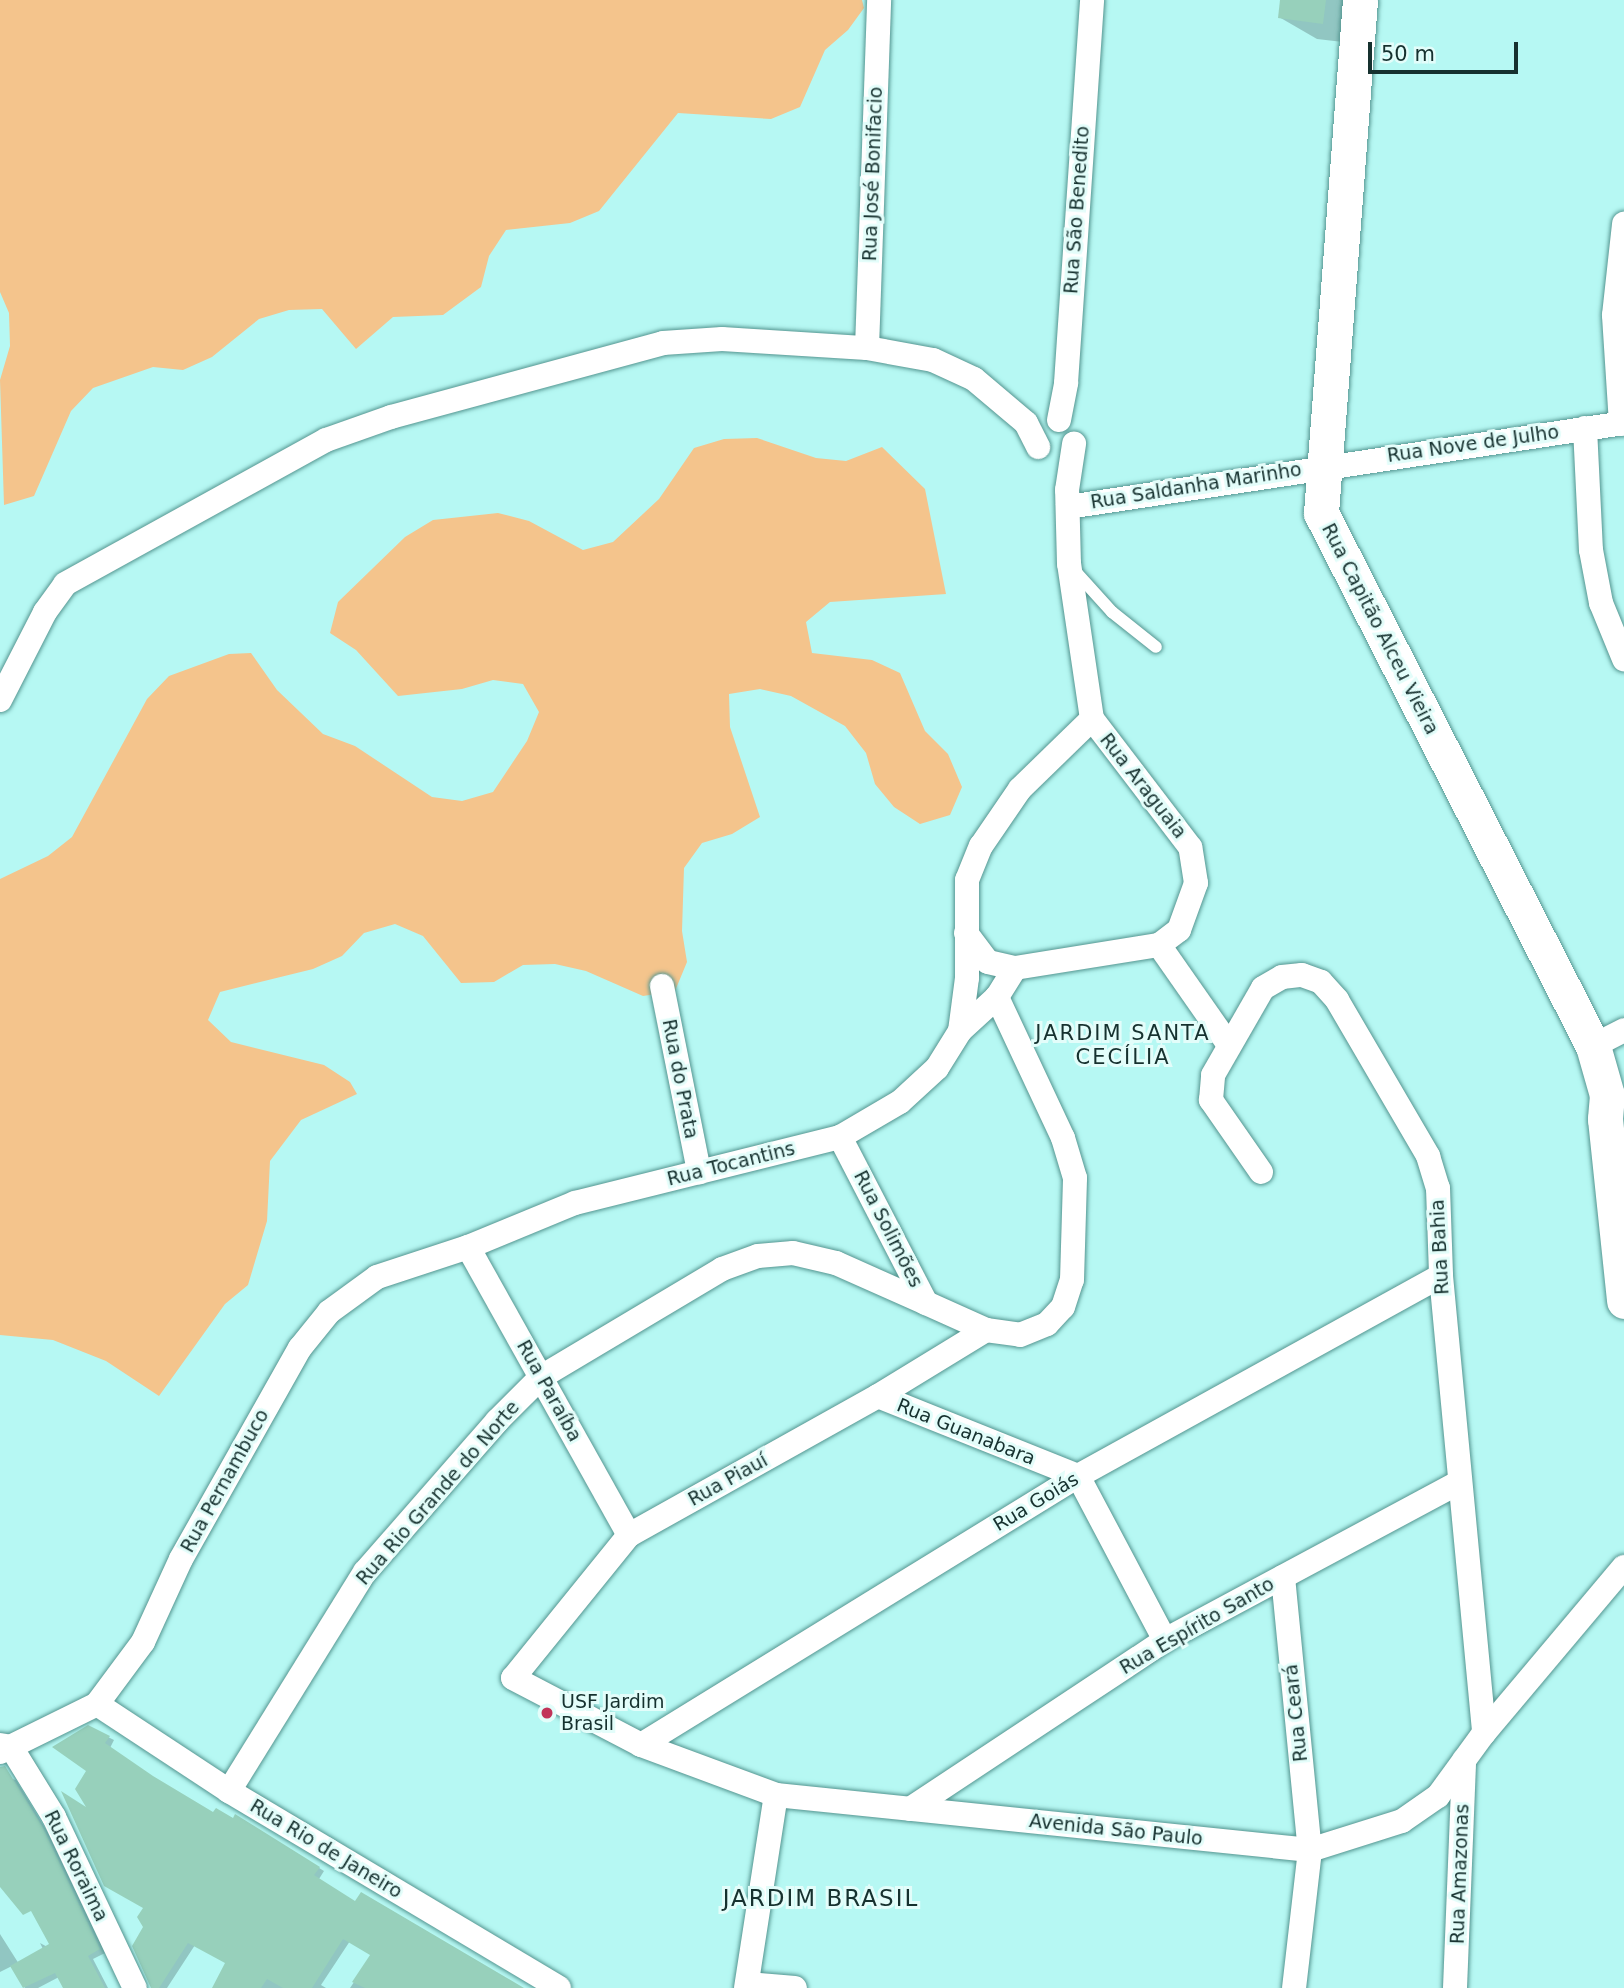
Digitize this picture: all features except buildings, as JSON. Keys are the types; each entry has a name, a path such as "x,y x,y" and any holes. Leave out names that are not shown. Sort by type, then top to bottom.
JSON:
{"street":[{"name":"Rua José Bonifacio","path":"867,348 878,0"},
{"name":"Rua São Benedito","path":"1043,422 1066,383 1092,0"},
{"name":"Rua Capitão Alceu Vieira","path":"1360,0 1321,513 1593,1046 1616,1101 1605,1119 1620,1210 1624,1301"},
{"path":"1623,423 1614,314 1624,224"},
{"path":"0,700 45,612 65,584 326,440 391,417 663,343 722,340 867,348 933,360 974,379 1043,422 1071,429 1074,444 1068,499 1069,564 1091,719"},
{"path":"1043,422 1043,452 1068,499"},
{"name":"Rua Nove de Julho","path":"1323,465 1623,423"},
{"path":"1585,428 1591,550 1601,603 1624,659"},
{"path":"1043,452 1064,456 1074,444"},
{"name":"Rua Saldanha Marinho","path":"1068,499 1323,465"},
{"name":"Rua Tocantins","path":"960,1031 967,978 967,880 996,819 1091,719"},
{"name":"Rua Araguaia","path":"1091,719 1190,848 1196,883 1189,911 1180,930 1159,945"},
{"path":"966,933 988,962 1015,968 1159,945 1229,1045"},
{"name":"Rua Tocantins","path":"468,1247 575,1203 840,1137 900,1102 937,1068 960,1031 997,997 1015,968"},
{"name":"Rua Bahia","path":"1261,1172 1211,1100 1213,1074 1263,988 1292,976 1321,982 1338,1000 1428,1156 1438,1188 1441,1276 1458,1483 1484,1733"},
{"name":"Rua do Prata","path":"662,986 699,1172"},
{"name":"Rua Solimões","path":"840,1137 926,1303 986,1330 1020,1335 1047,1324 1063,1307 1072,1280 1077,1223 1075,1178 1063,1138 997,997"},
{"path":"1593,1046 1624,1030"},
{"name":"Rua Paraíba","path":"468,1247 629,1535"},
{"name":"Rua Pernambuco","path":"4,1748 97,1704 144,1642 188,1547 300,1348 329,1312 377,1276 468,1247"},
{"name":"Rua Rio Grande do Norte","path":"229,1791 365,1572 541,1377 722,1269 758,1256 793,1253 836,1264 926,1303"},
{"name":"Rua Goiás","path":"641,1745 1078,1476 1441,1276"},
{"name":"Rua Piauí","path":"513,1678 629,1535 878,1396 986,1330"},
{"name":"Rua Guanabara","path":"878,1396 1078,1476"},
{"path":"1078,1476 1165,1640"},
{"name":"Rua Espírito Santo","path":"910,1809 1165,1640 1458,1483"},
{"name":"Avenida São Paulo","path":"513,1678 641,1745 776,1795 1310,1850 1402,1821 1438,1796 1484,1733 1624,1567"},
{"name":"Rua Ceará","path":"1283,1577 1310,1850 1294,1988"},
{"name":"Rua Rio de Janeiro","path":"97,1704 229,1791 557,1987"},
{"name":"Rua Roraima","path":"4,1748 54,1817 135,1988"},
{"name":"Rua Amazonas","path":"1455,1988 1464,1760"},
{"path":"776,1795 746,1986 795,1988"}],"lane":[{"path":"1069,564 1112,612 1156,647"}],"shaded area":[{"path":"0,0 862,0 864,8 848,30 825,50 800,107 771,119 678,113 599,211 570,223 506,230 489,256 481,287 443,315 393,317 356,349 322,309 289,310 259,319 212,357 183,370 153,367 93,388 71,411 34,496 4,505 0,380 10,346 9,313 0,292"},
{"path":"757,438 816,458 846,461 882,447 925,489 946,594 830,602 806,622 812,653 872,660 900,673 925,731 948,754 962,787 950,815 920,824 894,807 875,784 866,753 845,726 791,696 760,689 729,694 730,727 760,817 732,834 702,843 684,868 682,931 687,962 675,991 643,996 586,971 555,964 523,965 494,982 461,983 423,936 395,924 364,933 342,956 313,969 220,992 208,1020 231,1042 324,1065 350,1082 357,1094 301,1120 270,1161 267,1221 248,1285 225,1304 159,1396 106,1361 53,1340 0,1335 0,879 48,856 72,837 147,699 169,676 229,654 251,653 277,690 323,734 355,746 432,797 462,801 493,792 527,741 539,712 523,684 493,680 462,689 398,696 356,650 330,633 338,602 405,537 433,520 498,513 529,521 583,550 613,542 659,499 694,448 724,439"}],"place":[{"name":"USF Jardim Brasil","path":"547,1713"}],"district":[{"name":"JARDIM SANTA CECÍLIA","path":"1123,1045"},
{"name":"JARDIM BRASIL","path":"821,1898"}]}
